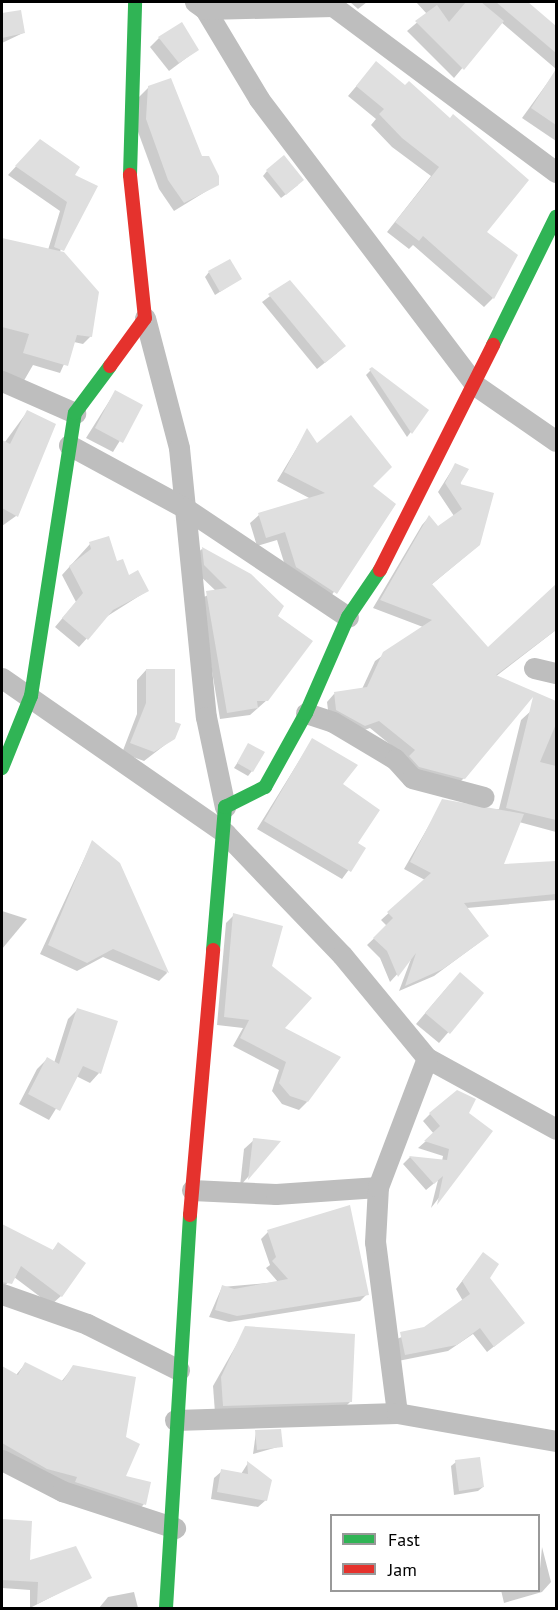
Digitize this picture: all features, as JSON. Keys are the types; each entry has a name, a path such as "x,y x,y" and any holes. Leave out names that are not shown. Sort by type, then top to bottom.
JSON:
{"street":[{"path":"135,2 127,148 145,318 172,415 185,508 205,706 225,807 225,833 192,1190 175,1420 175,1528 165,1608"},
{"path":"200,5 333,6 556,172"},
{"path":"200,5 258,99 475,385 556,441"},
{"path":"225,807 265,787 306,713 348,617 393,550 556,217"},
{"path":"2,768 31,696 75,414 145,318"},
{"path":"2,381 75,414"},
{"path":"69,445 185,508 348,617"},
{"path":"534,668 556,672"},
{"path":"2,678 225,833 342,955 427,1058 556,1130"},
{"path":"306,713 333,722 395,759 412,778 484,797"},
{"path":"398,1413 375,1242 378,1187 427,1058"},
{"path":"192,1190 276,1194 378,1187"},
{"path":"2,1294 87,1324 179,1370"},
{"path":"175,1420 398,1413 556,1441"},
{"path":"2,1460 62,1491 175,1528"}],"building":[{"path":"466,2 481,2 504,21 464,70 415,21 437,5 449,22"},
{"path":"496,2 528,2 556,26 556,53"},
{"path":"21,10 25,33 2,38 2,13"},
{"path":"182,22 199,50 179,63 158,37"},
{"path":"376,61 405,85 409,81 450,118 453,114 529,180 487,232 518,255 494,299 423,236 419,241 395,222 439,167 402,138 379,114 384,109 356,86"},
{"path":"556,69 556,125 531,108"},
{"path":"171,78 202,156 209,156 219,176 219,185 184,203 168,180 146,119 148,86"},
{"path":"40,139 80,167 75,175 98,186 64,251 54,247 67,202 15,166"},
{"path":"284,155 304,180 286,195 266,170"},
{"path":"2,238 64,252 99,292 92,337 77,335 68,366 23,353 29,334 2,327"},
{"path":"230,259 242,279 220,292 208,271"},
{"path":"290,280 346,346 325,363 268,294"},
{"path":"372,367 429,410 412,434 369,369"},
{"path":"115,390 143,405 123,443 95,428"},
{"path":"27,410 56,424 18,517 2,508 2,440 10,444"},
{"path":"351,415 392,467 373,486 396,504 337,594 296,567 285,532 266,538 258,513 325,493 284,472 307,428 317,443"},
{"path":"455,463 469,469 460,484 494,493 480,545 432,584 488,647 556,584 556,630 496,675 556,701 556,724 540,762 556,766 556,820 506,808 533,697 465,779 419,767 409,756 415,750 379,721 365,726 336,710 334,692 367,687 383,652 432,620 380,600 429,515 438,526 462,509 445,483"},
{"path":"109,536 117,561 123,559 129,575 138,570 149,591 113,610 88,640 62,618 83,593 69,566 91,549 89,542"},
{"path":"202,547 251,574 284,606 278,616 313,641 268,701 257,701 258,708 227,713 206,591 227,588 204,565"},
{"path":"146,669 175,669 175,722 181,724 175,739 154,752 130,743 146,703"},
{"path":"312,738 358,765 343,784 380,810 358,843 366,848 351,872 264,821"},
{"path":"248,743 265,752 253,772 237,763"},
{"path":"442,799 524,814 504,864 556,861 556,894 464,903 489,936 443,969 405,986 416,953 398,977 387,951 373,938 393,918 387,912 431,873 410,862"},
{"path":"92,840 120,863 169,973 113,949 87,963 48,945"},
{"path":"233,913 283,926 272,966 312,998 285,1028 341,1057 308,1102 290,1096 279,1083 286,1062 240,1038 249,1020 224,1017"},
{"path":"460,972 484,993 450,1034 425,1013"},
{"path":"77,1008 118,1021 101,1074 83,1066 60,1111 28,1094 47,1057 59,1064"},
{"path":"457,1090 476,1099 469,1113 493,1131 437,1205 443,1176 434,1184 409,1156 447,1160 449,1149 424,1141 440,1126 429,1113"},
{"path":"253,1138 281,1141 248,1180"},
{"path":"350,1205 369,1295 237,1316 215,1310 222,1285 234,1289 288,1279 272,1261 276,1257 267,1230"},
{"path":"2,1224 53,1250 58,1242 86,1263 62,1297 21,1266 12,1284 2,1282"},
{"path":"483,1252 499,1264 490,1278 525,1323 494,1347 480,1328 457,1345 405,1355 400,1332 424,1327 470,1294 462,1281"},
{"path":"245,1326 355,1334 352,1402 223,1406 221,1377"},
{"path":"25,1362 63,1381 73,1365 136,1377 126,1437 140,1444 126,1476 151,1482 146,1505 75,1482 77,1477 47,1469 2,1443 2,1366 18,1375"},
{"path":"281,1429 283,1447 257,1450 255,1430"},
{"path":"480,1457 484,1487 459,1491 455,1460"},
{"path":"247,1461 272,1480 267,1501 217,1492 221,1469 248,1474"},
{"path":"2,1519 32,1521 30,1560 76,1546 92,1578 37,1604 38,1582 2,1580"}],"traffic: fast":[{"path":"130,175 135,2"},
{"path":"493,345 556,217"},
{"path":"2,768 31,696 75,413 110,366"},
{"path":"213,950 225,807 265,787 306,713 348,617 380,570"},
{"path":"166,1608 190,1215"}],"traffic: jam":[{"path":"110,366 145,318 130,175"},
{"path":"380,570 493,345"},
{"path":"190,1215 213,950"}]}
